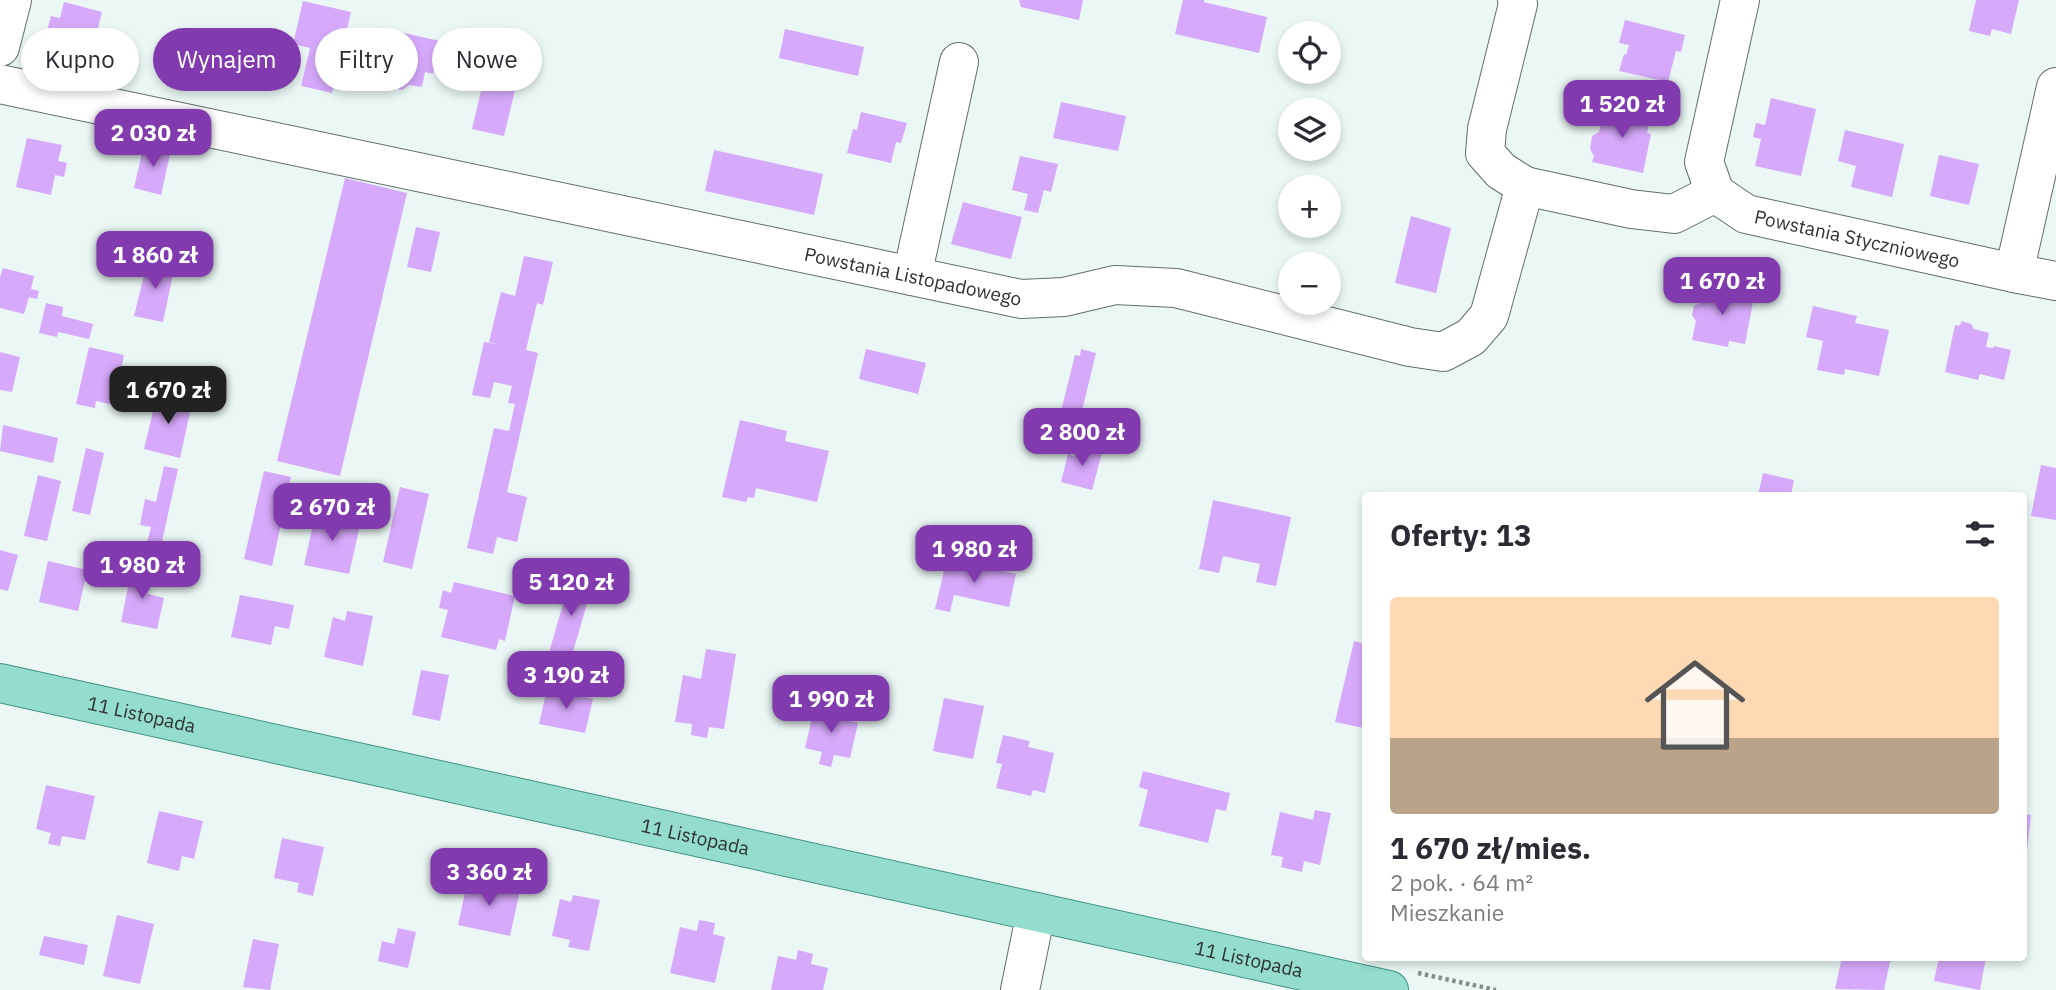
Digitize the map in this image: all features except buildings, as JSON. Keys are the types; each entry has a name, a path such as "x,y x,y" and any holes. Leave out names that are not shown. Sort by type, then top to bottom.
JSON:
{"main road":[{"name":"11 Listopada","path":"0,683 1389,990"}],"street":[{"path":"0,47 12,0"},
{"path":"1517,0 1487,129 1485,153 1501,171 1525,186 1631,209 1674,214 1715,193 1704,162 1740,0"},
{"path":"912,276 959,62"},
{"name":"Powstania Listopadowego","path":"0,85 1021,299 1064,297 1115,285 1176,288 1410,347 1443,352 1471,337 1489,316 1525,186"},
{"path":"2014,273 2056,87"},
{"name":"Powstania Styczniowego","path":"1715,193 1746,214 2056,281"},
{"path":"1020,990 1036,912"}]}
